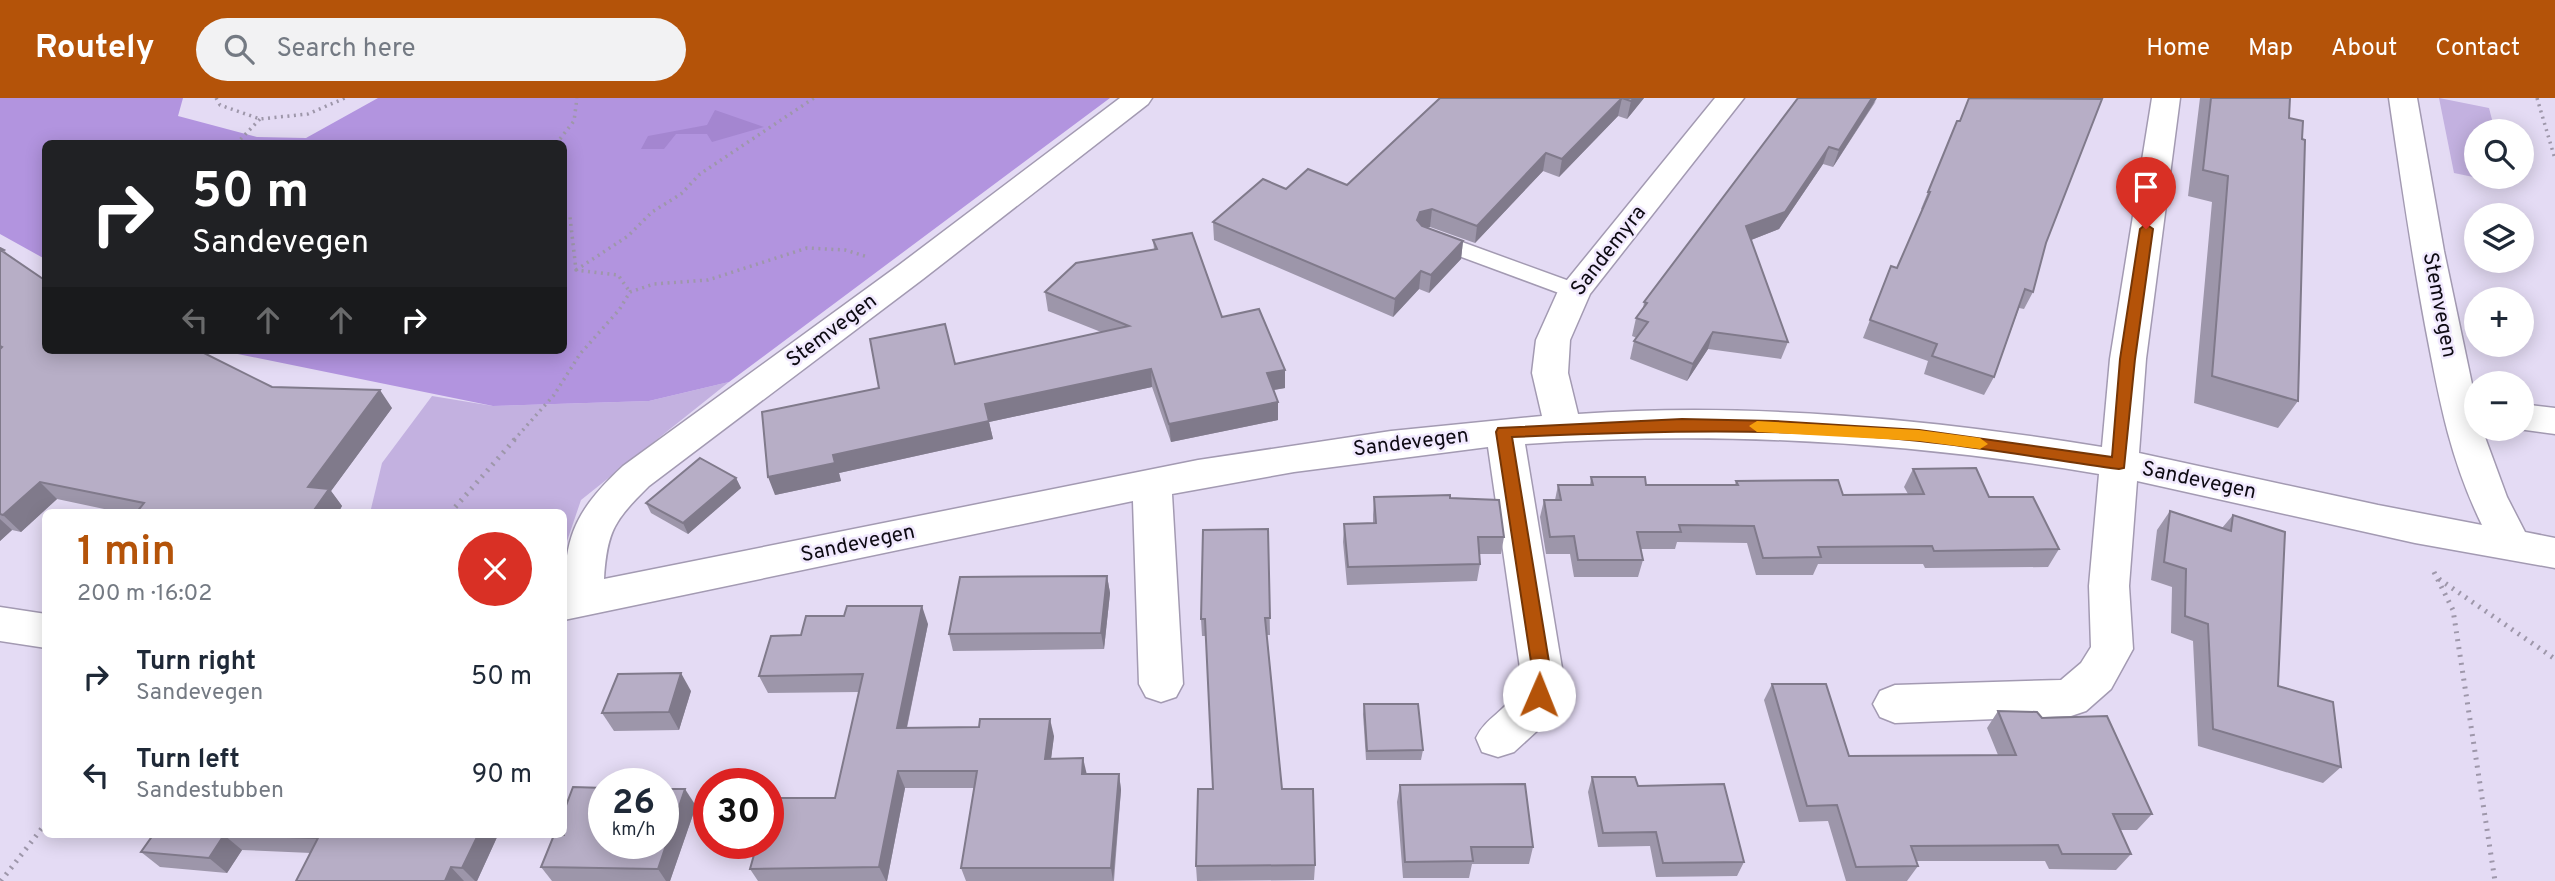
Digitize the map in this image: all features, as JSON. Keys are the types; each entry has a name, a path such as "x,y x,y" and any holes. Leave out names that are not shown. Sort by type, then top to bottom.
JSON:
{"street":[{"name":"Stemvegen","path":"573,602 586,541 603,508 636,476 911,272 1139,98"},
{"name":"Sandemyra","path":"1563,428 1550,373 1553,340 1575,291 1730,98"},
{"path":"1895,704 2071,698 2096,676 2112,649 2109,586 2127,359 2166,98"},
{"name":"Stemvegen","path":"2403,98 2428,251 2464,398"},
{"path":"2534,418 2555,421"},
{"name":"Sandevegen","path":"573,602 1286,458 1504,432 1682,424 1774,426 1919,436 2119,464 2416,528 2555,553"},
{"path":"1498,738 1521,718 1539,695 1541,668 1504,432"},
{"name":"Stemvegen","path":"2474,441 2488,496 2512,545"},
{"path":"1152,483 1161,684"},
{"path":"0,624 42,630"}],"lane":[{"path":"1429,236 1575,291"}],"path":[{"path":"216,98 220,105 260,119 308,114 345,98"},
{"path":"559,140 573,121 577,98"},
{"path":"576,270 628,236 652,212 681,194 700,174 814,98"},
{"path":"2537,98 2555,159"},
{"path":"240,140 260,119"},
{"path":"567,214 570,217 576,270"},
{"path":"454,509 554,395 580,354 619,310 630,292 654,284 708,280 807,247 845,250 911,272"},
{"path":"576,270 618,275 630,292"},
{"path":"2428,562 2453,610 2495,881"},
{"path":"2438,579 2555,659"},
{"path":"1,881 42,828"}],"shaded area":[{"path":"0,98 183,98 178,116 257,137 306,138 378,98 1110,98 729,382 649,401 493,406 238,354 567,354 567,140 42,140 42,257 0,234"},
{"path":"2439,98 2489,108 2492,119 2464,119 2464,175 2454,173"},
{"path":"715,110 764,127 712,142 707,134 676,134 664,149 641,149 648,136 707,125"},
{"path":"729,382 581,500 567,541 567,509 371,509 382,463 432,396 493,406 649,401"}],"building":[{"path":"1440,98 1622,98 1562,159 1546,153 1477,226 1432,209 1420,212 1417,220 1422,226 1463,241 1431,275 1421,271 1395,299 1213,222 1263,179 1286,189 1308,169 1347,185"},
{"path":"1798,98 1872,98 1839,150 1829,147 1785,212 1746,226 1788,342 1713,332 1693,364 1634,341 1648,322 1636,318 1647,303 1644,302"},
{"path":"1969,98 2102,99 2046,243 2033,292 2025,289 1994,377 1932,356 1937,344 1870,320 1891,266 1897,268"},
{"path":"2211,98 2290,98 2289,118 2303,121 2302,139 2305,140 2298,401 2212,376 2228,176 2203,170"},
{"path":"1192,233 1222,317 1259,309 1285,370 1267,373 1278,402 1169,424 1151,369 985,404 989,421 833,455 835,463 768,477 762,412 879,388 870,339 945,324 955,364 1129,326 1045,292 1076,263 1157,249 1153,240"},
{"path":"0,248 42,278 42,354 206,354 272,387 380,390 308,487 329,489 315,509 139,509 144,503 40,482 3,515 0,514"},
{"path":"700,458 736,478 683,523 646,503"},
{"path":"1976,468 1989,497 2033,497 2059,549 1934,551 1932,546 1818,547 1821,557 1763,558 1754,526 1679,525 1681,532 1637,532 1643,560 1578,560 1574,536 1550,537 1544,500 1561,500 1558,485 1593,485 1591,477 1645,477 1646,485 1738,485 1736,481 1838,480 1843,495 1924,494 1913,469"},
{"path":"1450,495 1450,498 1499,500 1504,537 1478,537 1480,564 1348,567 1344,524 1376,523 1374,497"},
{"path":"2170,511 2231,531 2233,515 2285,532 2278,686 2333,702 2341,767 2213,729 2208,624 2185,616 2186,569 2164,562"},
{"path":"1268,529 1270,618 1265,618 1282,789 1313,789 1315,865 1196,866 1198,789 1213,789 1205,619 1201,619 1203,530"},
{"path":"1107,576 1101,633 949,634 960,577"},
{"path":"847,606 922,606 897,728 979,727 980,719 1050,719 1045,759 1083,758 1082,774 1119,774 1111,868 961,868 977,771 898,771 879,867 750,869 753,859 784,859 784,798 835,798 863,674 759,676 771,636 801,635 806,616 844,616"},
{"path":"681,673 669,712 602,713 618,674"},
{"path":"1772,684 1826,684 1849,756 2016,755 1998,711 2037,712 2042,718 2107,716 2152,814 2113,814 2131,854 2062,854 2058,845 1911,846 1918,866 1856,867 1837,805 1807,806"},
{"path":"1364,704 1418,704 1423,750 1367,751"},
{"path":"1592,777 1635,777 1638,786 1724,784 1744,862 1663,863 1656,832 1603,833"},
{"path":"1525,784 1533,847 1471,847 1473,861 1405,862 1400,785"},
{"path":"573,787 588,787 588,859 661,859 658,869 541,867 553,838 567,838 567,803"},
{"path":"679,789 685,789 679,807"},
{"path":"151,838 222,838 209,858 141,852"},
{"path":"318,838 477,838 462,868 451,867 445,881 296,881"}],"slow traffic":[{"path":"1757,426 1919,436 1980,444"}],"route":[{"path":"1539,695 1541,668 1504,432 1682,424 1774,426 1919,436 2119,464 2127,359 2146,229"}]}
